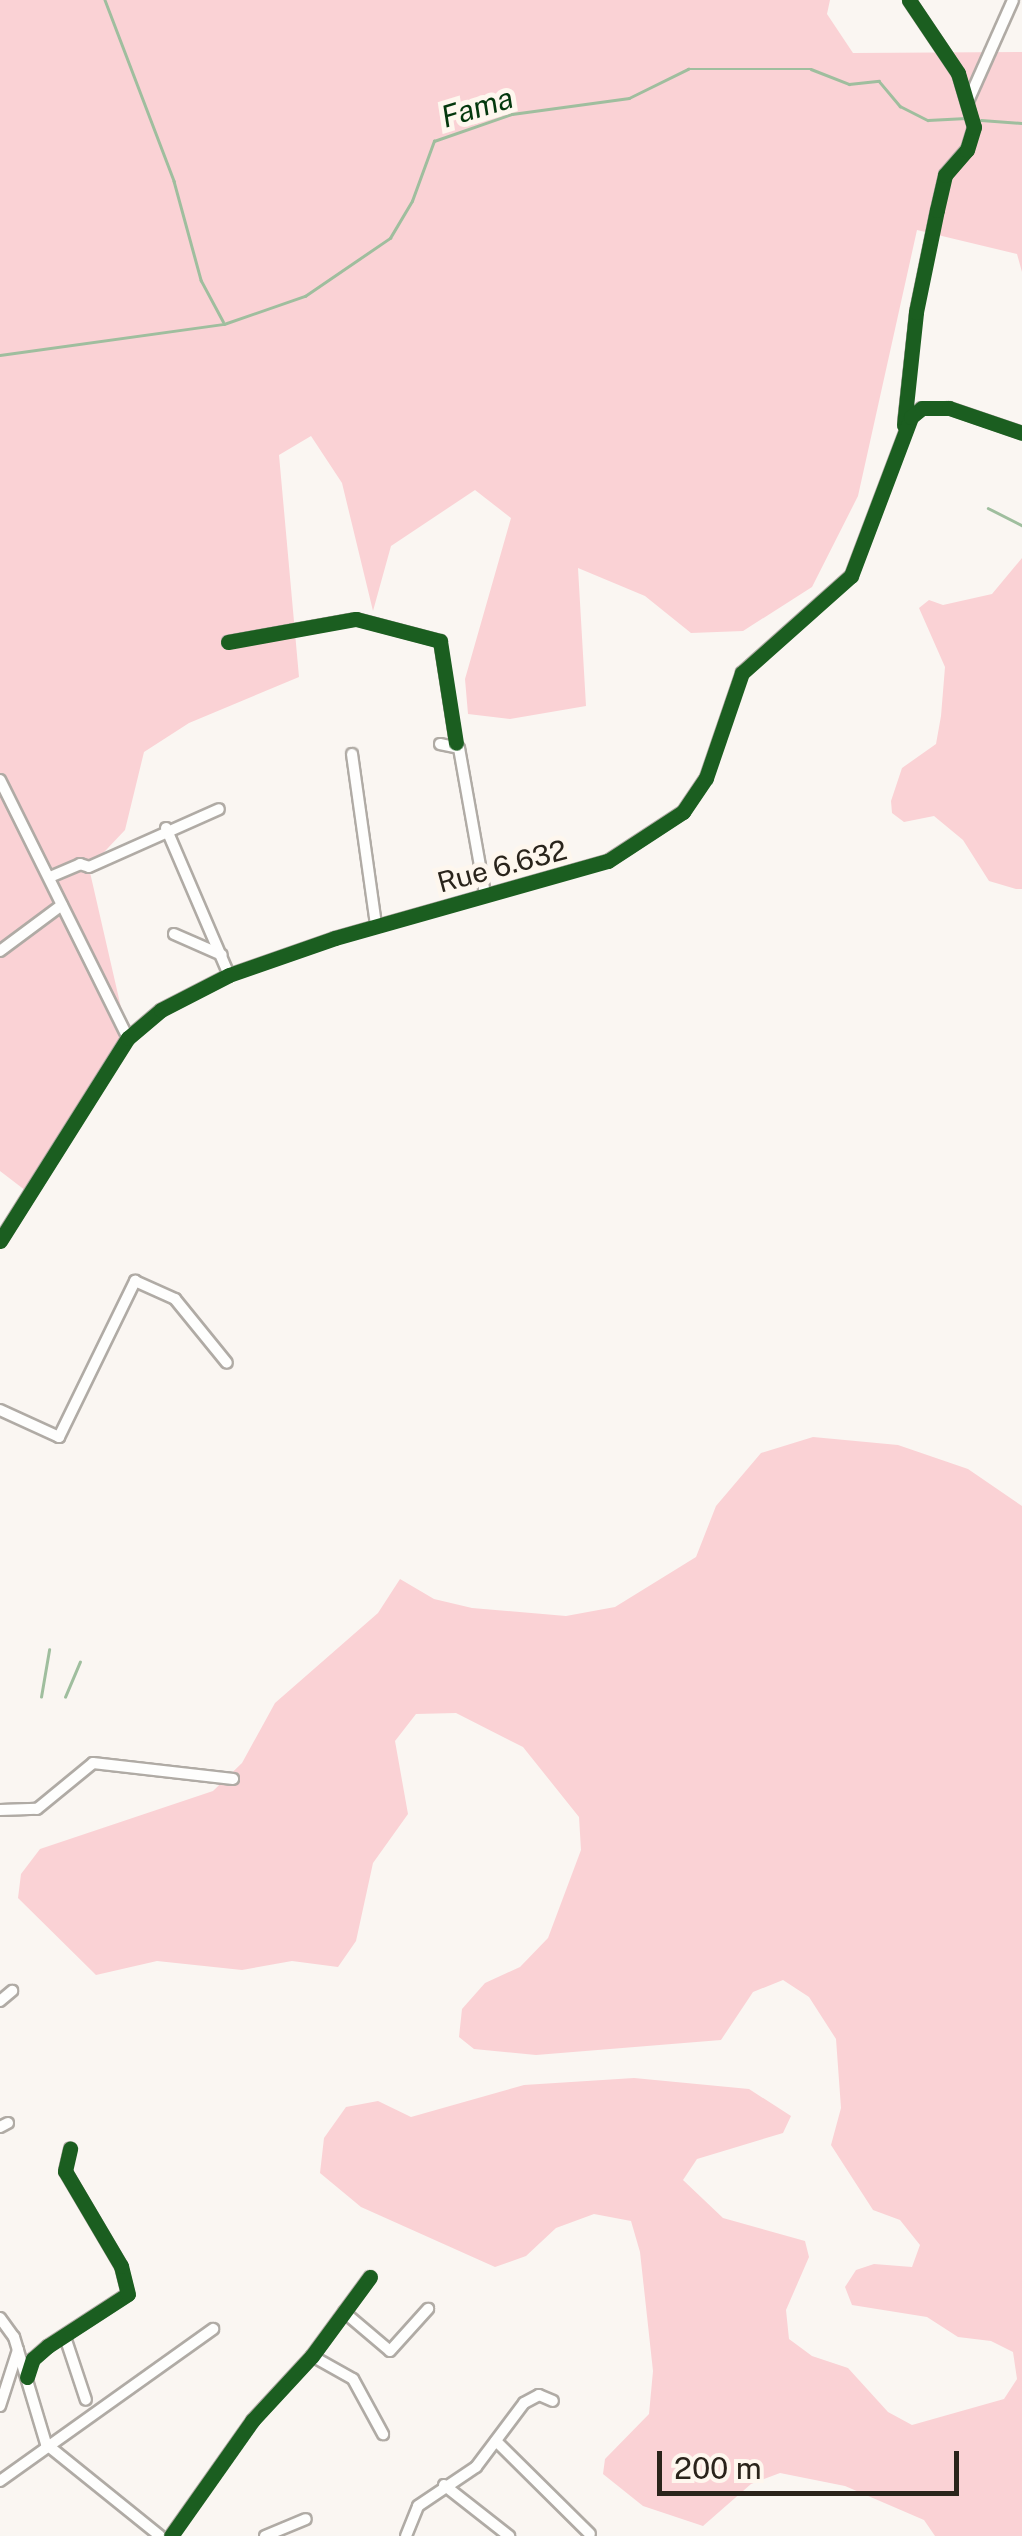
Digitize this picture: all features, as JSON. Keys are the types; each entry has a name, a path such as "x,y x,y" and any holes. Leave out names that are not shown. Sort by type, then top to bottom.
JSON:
{"street":[{"path":"910,0 969,99"},
{"path":"969,99 1014,0"},
{"name":"Rue 6.632","path":"0,1241 128,1038 160,1010 229,975 376,925 608,861 683,812 706,778 742,674 851,576 904,425 916,312 936,210 945,175 967,150 974,128 969,99"},
{"path":"904,425 934,406 1022,433"},
{"path":"228,642 356,619 440,641 485,894"},
{"path":"440,744 456,744"},
{"path":"352,754 376,925"},
{"path":"0,780 128,1038"},
{"path":"50,877 80,864 89,868 166,828 219,809"},
{"path":"166,828 229,975"},
{"path":"0,952 62,905"},
{"path":"174,934 222,955"},
{"path":"0,1410 59,1436 135,1281 174,1299 227,1363"},
{"path":"0,1810 38,1809 93,1764 233,1779"},
{"path":"0,2000 12,1991"},
{"path":"28,2377 33,2359 128,2294 121,2266 65,2171 70,2149"},
{"path":"172,2536 252,2421 312,2356 370,2277"},
{"path":"344,2312 390,2350 428,2310"},
{"path":"0,2318 28,2377 46,2444 160,2536"},
{"path":"0,2480 213,2329"},
{"path":"65,2337 86,2400"},
{"path":"0,2406 18,2350"},
{"path":"312,2356 353,2379 383,2434"},
{"path":"406,2536 418,2506 476,2466 531,2397 553,2401"},
{"path":"496,2441 590,2536"},
{"path":"444,2485 509,2536"},
{"path":"265,2536 306,2519"}],"shaded area":[{"path":"0,0 830,0 827,14 853,53 1022,52 1022,272 1017,254 917,230 858,496 812,587 743,631 691,633 645,596 578,568 586,706 510,719 468,714 465,679 511,518 475,490 391,546 373,611 342,483 311,436 279,455 299,677 189,723 144,752 125,830 89,868 128,1038 30,1194 0,1171"},
{"path":"1022,558 1022,889 1016,889 989,881 963,840 934,816 904,822 892,813 891,801 902,768 936,744 941,716 945,667 919,608 929,600 943,605 992,594"},
{"path":"813,1437 898,1445 968,1469 1022,1506 1022,2536 935,2536 924,2520 845,2486 780,2473 751,2484 703,2526 643,2506 603,2474 605,2459 649,2414 653,2371 640,2252 631,2221 594,2214 556,2228 526,2256 495,2267 361,2207 320,2173 324,2138 346,2107 378,2101 411,2117 524,2085 634,2078 749,2089 791,2116 783,2133 697,2159 683,2180 723,2218 805,2241 809,2257 786,2310 789,2339 812,2356 848,2368 888,2412 912,2425 1004,2399 1017,2379 1013,2352 991,2341 958,2337 927,2317 852,2305 845,2287 856,2270 874,2264 912,2267 920,2245 900,2220 873,2210 831,2145 841,2108 836,2039 809,1997 783,1980 753,1992 721,2040 536,2055 474,2049 459,2037 462,2009 485,1983 520,1967 548,1938 581,1850 579,1817 523,1747 456,1713 416,1714 395,1741 408,1814 373,1863 356,1941 338,1967 292,1961 242,1970 157,1961 96,1975 18,1898 21,1874 40,1849 213,1791 242,1763 275,1703 378,1613 400,1579 434,1599 472,1608 566,1616 615,1607 696,1557 716,1506 761,1453"}],"waterway":[{"path":"105,0 174,181 201,280 223,321"},
{"name":"Fama","path":"0,355 224,324 305,296 390,238 412,201 434,141 512,114 629,98 688,69 811,69 849,84 879,81 900,106 928,120 966,118"},
{"name":"Fama","path":"981,120 1022,123"},
{"path":"988,508 1022,525"},
{"path":"41,1697 49,1650"},
{"path":"65,1697 80,1662"}],"cycle path":[{"path":"904,425 916,312 945,175 967,150 974,127 958,73 909,0"},
{"path":"0,1241 128,1038 161,1010 229,975 335,938 608,861 683,812 706,778 742,673 851,576 911,417 922,408 949,408 1022,433"},
{"path":"228,642 356,619 440,641 456,743"},
{"path":"27,2377 33,2359 48,2346 128,2294 121,2266 65,2171 70,2149"},
{"path":"171,2536 252,2421 312,2356 370,2277"}]}
